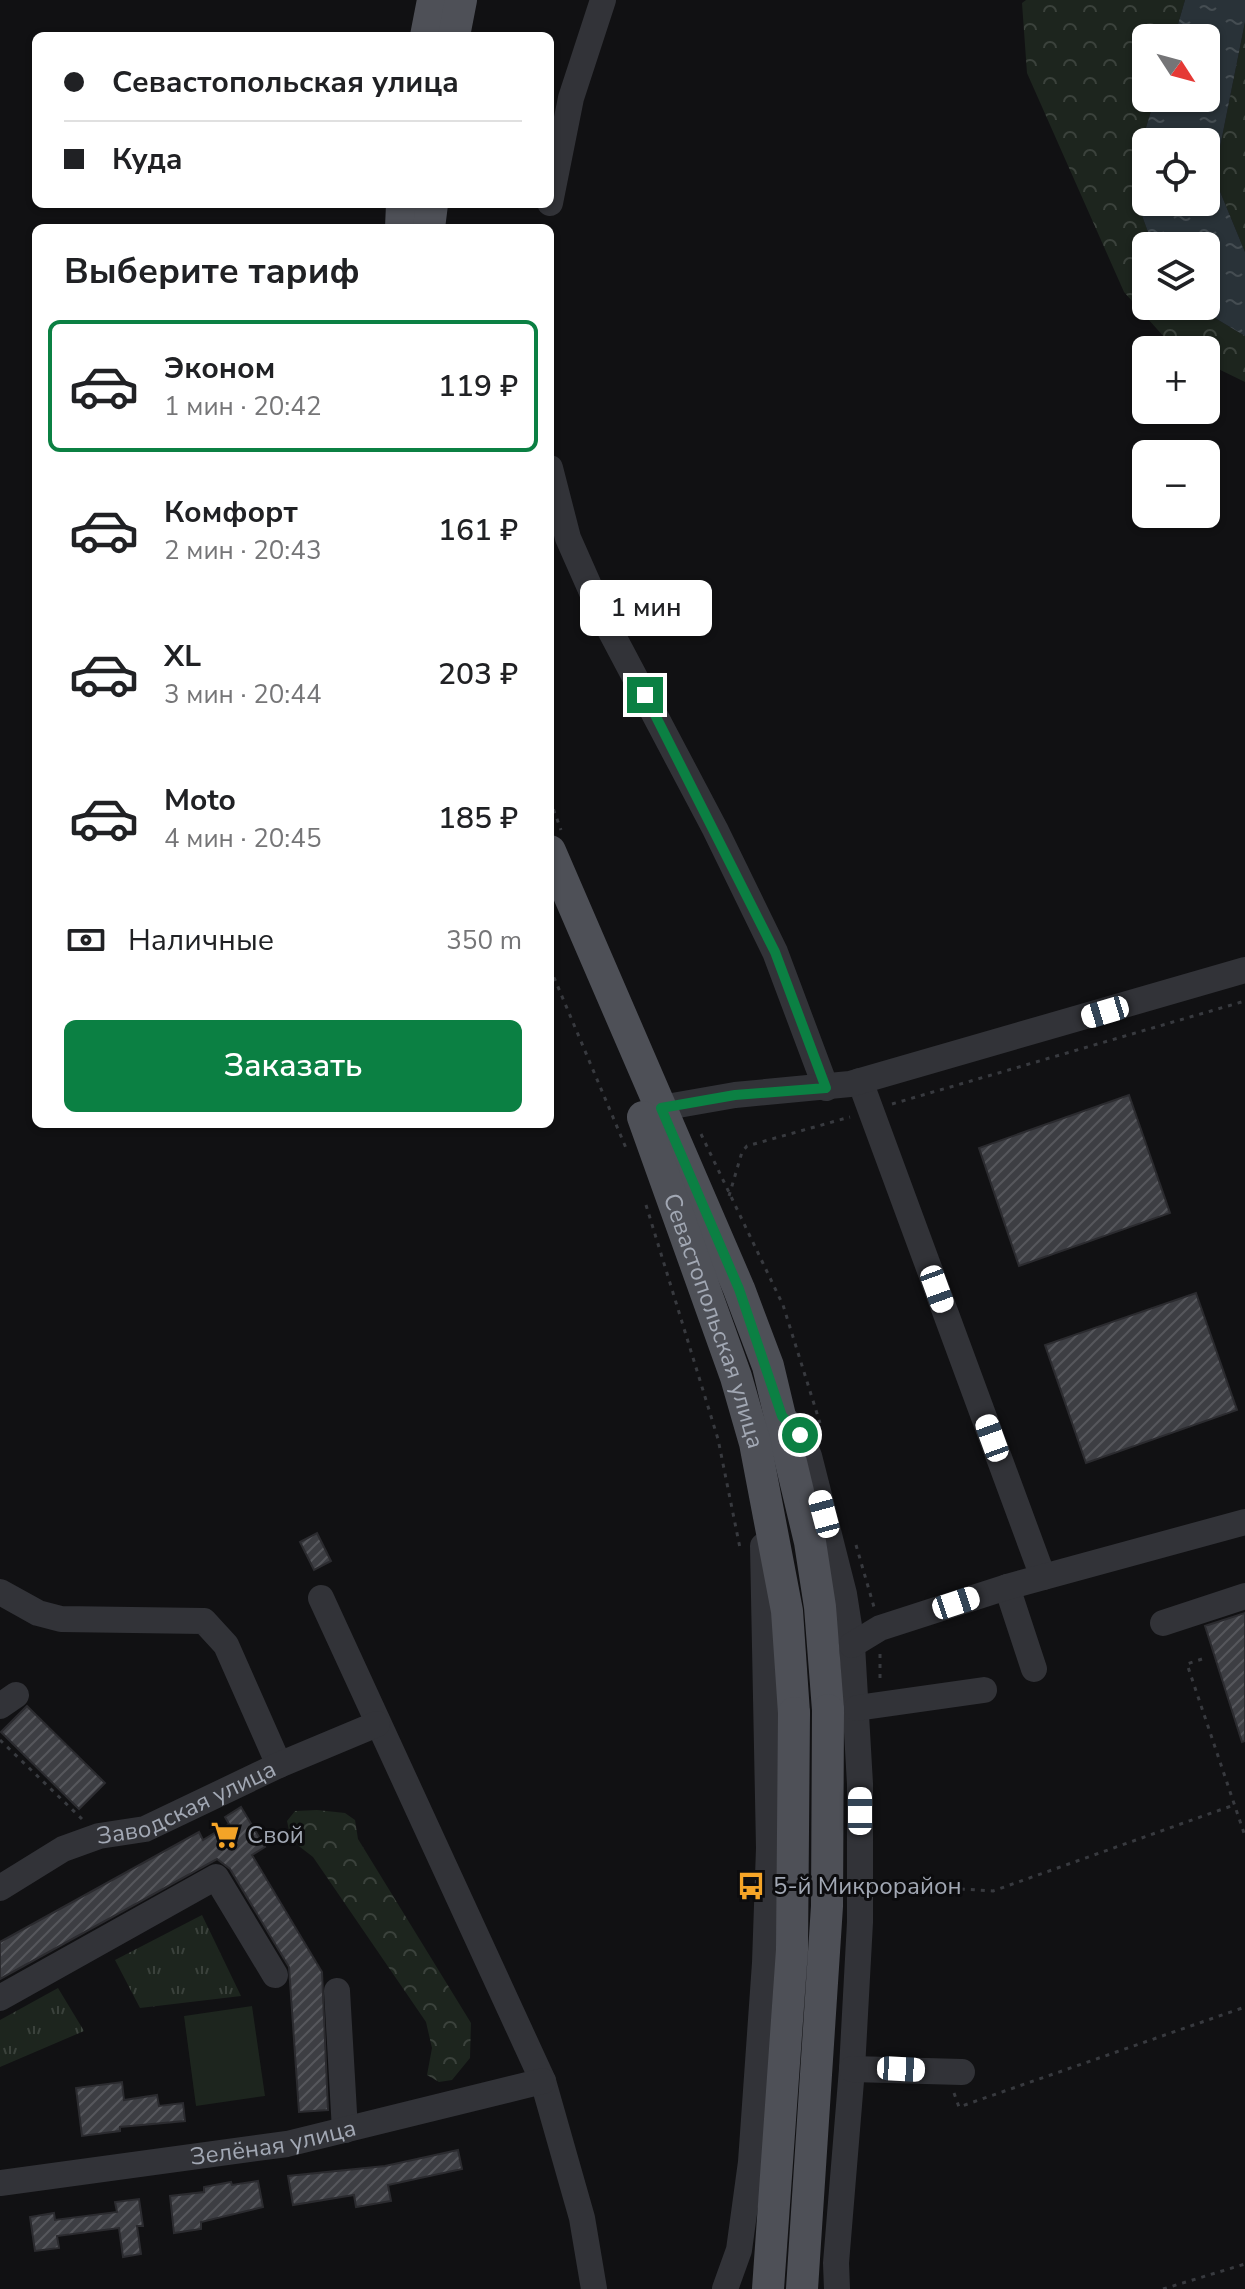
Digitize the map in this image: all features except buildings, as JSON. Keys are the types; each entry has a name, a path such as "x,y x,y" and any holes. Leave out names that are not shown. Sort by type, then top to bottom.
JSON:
{"main road":[{"path":"427,32 433,0"},
{"path":"455,32 461,0"},
{"name":"Севастопольская улица","path":"554,860 739,1289 782,1416 842,1709 802,2289"},
{"name":"Севастопольская улица","path":"554,910 643,1116 736,1377 751,1428 787,1611 794,1713 792,1950 768,2289"}],"street":[{"path":"554,184 571,98 603,0"},
{"path":"554,484 568,538 602,615 715,829 775,952 826,1088"},
{"path":"661,1108 735,1095 826,1088 860,1081 1245,970"},
{"path":"860,1081 1043,1577"},
{"path":"782,1416 800,1435 809,1456 844,1594 852,1645 842,1709 860,1912 852,2069 836,2263 837,2289"},
{"path":"725,2289 739,2250 751,2162 767,1901 764,1554 747,1466 751,1428"},
{"path":"852,1645 880,1628 1007,1587 1245,1522"},
{"path":"1007,1587 1034,1669"},
{"path":"0,1592 38,1613 61,1619 204,1621 226,1645 279,1765"},
{"path":"1163,1623 1245,1596"},
{"path":"321,1598 543,2081 582,2218 594,2289"},
{"path":"842,1709 984,1690"},
{"name":"Заводская улица","path":"0,1888 63,1849 99,1836 145,1829 279,1765 377,1724"},
{"path":"0,1998 216,1877 275,1975"},
{"path":"337,1991 345,2130"},
{"path":"852,2069 956,2078"},
{"name":"Зелёная улица","path":"0,2183 287,2144 543,2081"}],"path":[{"path":"554,977 628,1153"},
{"path":"729,1197 742,1152 747,1146 1245,1001"},
{"path":"644,1197 718,1439 740,1549"},
{"path":"1202,1659 1187,1664 1245,1836"},
{"path":"0,1740 99,1836"},
{"path":"880,1884 993,1891 1234,1805"},
{"path":"956,2078 959,2107 1245,2007"},
{"path":"1163,2289 1245,2264"}],"green space":[{"path":"1026,0 1185,0 1178,24 1132,24 1132,112 1151,112 1146,128 1132,128 1132,216 1142,216 1148,232 1132,232 1132,301 1124,292 1027,73 1022,3"},
{"path":"1245,22 1245,252 1220,192 1220,147"},
{"path":"1149,320 1218,320 1245,336 1245,382 1220,370 1220,336 1163,336"},
{"path":"295,1811 345,1813 355,1820 358,1839 471,2023 470,2058 452,2080 439,2082 427,2075 432,2048 426,2022 313,1857 291,1840 287,1821"},
{"path":"202,1915 241,1996 140,2008 115,1960"},
{"path":"58,1988 84,2031 0,2067 0,2020"},
{"path":"252,2006 265,2096 196,2106 184,2016"}],"water":[{"path":"1185,0 1245,0 1245,22 1220,147 1220,128 1146,128 1151,112 1220,112 1220,24 1178,24"},
{"path":"1220,192 1245,252 1245,336 1218,320 1220,232 1148,232 1142,216 1220,216"}],"place":[{"name":"Свой","path":"225,1835"},
{"name":"5-й Микрорайон","path":"751,1886"}],"route":[{"path":"645,695 775,952 826,1088 735,1095 661,1108 739,1289 768,1366 782,1416 800,1435"}]}
